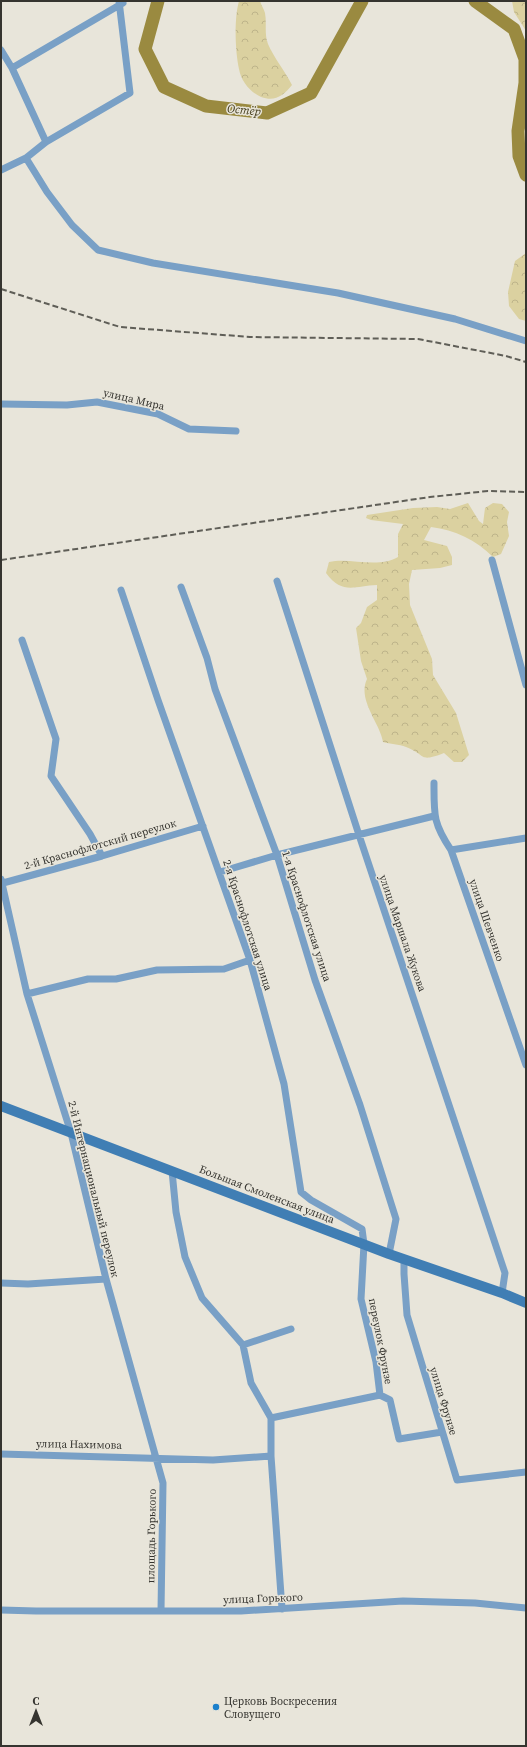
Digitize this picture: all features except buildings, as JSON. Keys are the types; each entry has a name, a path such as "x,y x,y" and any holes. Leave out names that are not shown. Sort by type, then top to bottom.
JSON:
{"main road":[{"name":"Большая Смоленская улица","path":"1,1106 389,1254 502,1292 526,1303"}],"street":[{"path":"1,170 26,158 46,142 130,94 121,2 12,68"},
{"path":"1,50 12,68 46,142"},
{"path":"26,158 47,192 72,224 98,250 153,263 338,293 455,319 526,341"},
{"name":"улица Мира","path":"1,404 67,405 96,402 158,414 189,429 236,431"},
{"path":"492,560 526,685"},
{"name":"улица Маршала Жукова","path":"277,581 359,835 505,1273 502,1292"},
{"name":"1-я Краснофлотская улица","path":"180,587 207,658 215,689 277,855 315,980 330,1017 360,1105 396,1219 389,1254"},
{"name":"2-я Краснофлотская улица","path":"121,590 158,700 250,960 284,1084 301,1192 311,1200 362,1229 364,1244"},
{"path":"22,640 56,739 51,776 90,834 102,856"},
{"name":"улица Шевченко","path":"434,783 434,816 440,834 451,850 526,1065"},
{"path":"220,872 277,855 434,816"},
{"name":"2-й Краснофлотский переулок","path":"2,881 102,856 203,826"},
{"path":"451,850 526,838"},
{"name":"2-й Интернациональный переулок","path":"2,881 27,994 71,1133 106,1279 156,1457"},
{"path":"27,994 88,979 116,979 157,970 224,969 250,960"},
{"path":"172,1171 176,1212 185,1257 202,1298 243,1345 251,1383 271,1418 271,1456 282,1609"},
{"name":"переулок Фрунзе","path":"364,1244 361,1299 376,1362 380,1395"},
{"name":"улица Фрунзе","path":"404,1259 406,1315 457,1480 526,1472"},
{"path":"1,1283 28,1284 106,1279"},
{"path":"243,1345 291,1329"},
{"name":"переулок Фрунзе","path":"271,1418 380,1395 390,1400 399,1439 442,1432"},
{"name":"улица Нахимова","path":"1,1454 156,1457"},
{"path":"156,1457 213,1460 271,1456"},
{"name":"площадь Горького","path":"156,1457 163,1484 161,1612"},
{"name":"улица Горького","path":"1,1610 161,1612 241,1611 403,1601 475,1603 526,1608"}],"green space":[{"path":"239,1 260,1 264,10 268,44 292,85 278,97 270,99 257,95 250,89 242,78 236,44 236,16"},
{"path":"512,1 526,1 526,31 514,12"},
{"path":"526,253 526,321 519,319 509,306 508,292 515,261"},
{"path":"468,503 479,521 483,524 485,508 493,503 502,504 509,512 507,522 509,536 501,554 493,557 480,546 457,533 431,527 424,540 447,546 452,557 452,565 440,568 412,570 409,584 410,605 432,659 433,675 456,713 469,755 462,762 454,762 444,753 426,758 403,746 383,742 365,695 367,679 361,661 356,628 361,623 367,607 377,600 377,585 349,588 343,587 332,580 326,573 329,562 346,561 372,563 398,557 398,534 403,524 371,520 366,518 367,515 413,508 437,507 450,509"}],"waterway":[{"name":"Остёр","path":"158,1 145,49 164,87 206,106 267,113 311,93 362,1"},
{"name":"Остёр","path":"475,1 514,29 525,59 525,83 518,131 519,156 526,175"}],"railway":[{"path":"1,289 120,327 250,337 418,339 506,356 526,362"},
{"path":"1,560 430,497 488,491 526,492"}],"place":[{"name":"Церковь Воскресения Словущего","path":"216,1707"}]}
